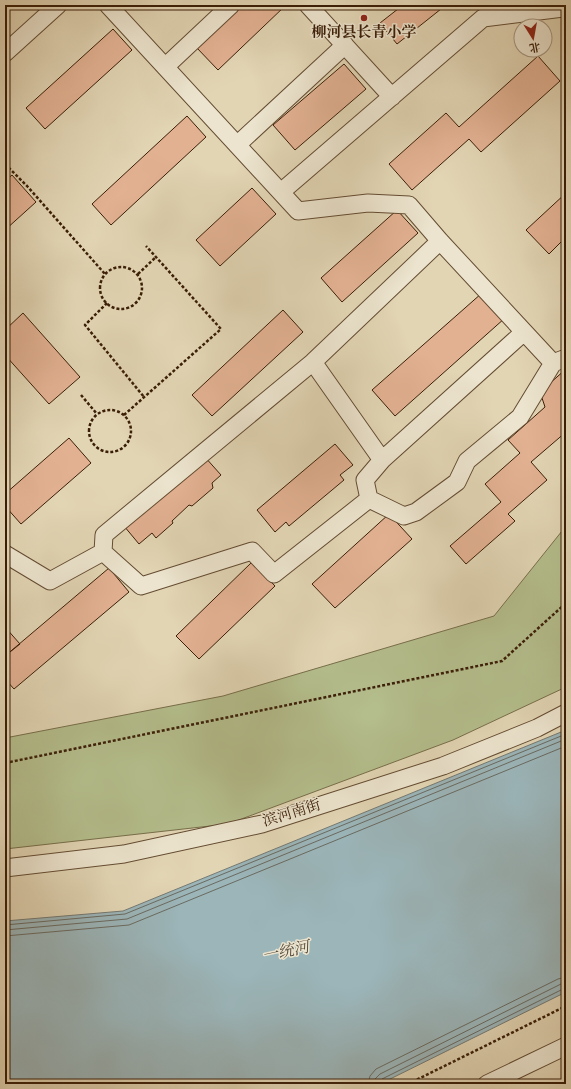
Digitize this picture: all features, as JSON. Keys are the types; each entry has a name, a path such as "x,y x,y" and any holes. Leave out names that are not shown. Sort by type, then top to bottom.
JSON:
{"street":[{"path":"5,52 58,5"},
{"path":"308,5 392,97"},
{"path":"281,192 483,18 563,8 566,6"},
{"path":"117,8 165,67 298,211 368,203 409,205 524,332 559,360 520,417 467,461 457,482 416,512 404,516 368,499"},
{"path":"165,67 223,8"},
{"path":"237,145 345,45"},
{"path":"103,552 104,535 313,362 440,241"},
{"path":"368,499 365,480 382,460 524,332"},
{"path":"313,362 382,460"},
{"path":"103,552 141,586 252,551 274,574 368,499"},
{"path":"5,554 50,581 103,552"},
{"name":"滨河南街","path":"5,868 124,854 262,824 443,766 537,728 566,713"},
{"path":"487,1084 566,1046"}],"path":[{"path":"5,164 27,186 105,274"},
{"path":"124,415 221,330 146,246"},
{"path":"138,274 156,257"},
{"path":"121,267 130,268 138,274 142,281 142,289 141,297 136,304 129,308 121,309 113,308 106,304 100,289 101,281 105,274 112,268 121,267"},
{"path":"106,304 85,325 144,397"},
{"path":"81,395 97,414"},
{"path":"106,410 116,410 124,415 130,424 131,434 127,444 118,450 108,452 98,449 91,442 88,432 90,422 97,414 106,410"},
{"path":"5,763 502,661 566,603"},
{"path":"408,1084 566,1006"}],"green space":[{"path":"566,526 566,687 453,740 228,824 5,849 5,738 223,696 494,616"}],"water":[{"name":"一统河","path":"566,730 566,992 380,1084 5,1084 5,921 123,911"}],"building":[{"path":"240,5 285,6 218,70 196,47"},
{"path":"403,5 446,5 397,44 380,23"},
{"path":"113,29 132,50 45,129 26,108"},
{"path":"536,58 540,58 560,81 481,152 469,139 412,190 389,164 446,113 459,127"},
{"path":"344,64 366,89 295,150 273,125"},
{"path":"187,116 206,137 111,225 92,204"},
{"path":"12,175 36,202 5,230 5,181"},
{"path":"252,188 276,214 220,266 196,240"},
{"path":"566,193 566,237 549,254 526,230"},
{"path":"397,210 418,233 342,302 321,278"},
{"path":"482,293 505,318 395,416 372,390"},
{"path":"283,310 303,332 212,416 192,395"},
{"path":"23,313 80,377 49,404 5,355 5,330"},
{"path":"566,369 566,415 562,419 566,424 566,432 531,462 547,480 508,514 515,521 466,564 450,546 501,502 485,484 520,453 508,440 545,407 540,392"},
{"path":"69,438 91,463 21,524 5,506 5,494"},
{"path":"335,444 353,465 340,475 344,480 289,526 286,522 275,532 257,510"},
{"path":"204,456 221,475 212,483 213,488 192,506 189,505 172,521 173,523 156,538 152,533 139,544 124,526"},
{"path":"389,514 412,539 335,608 312,584"},
{"path":"252,562 275,586 199,659 176,636"},
{"path":"109,568 129,592 14,689 5,679 5,656"},
{"path":"5,627 20,644 5,656"}],"place":[{"name":"柳河县长青小学","path":"364,18"}]}
